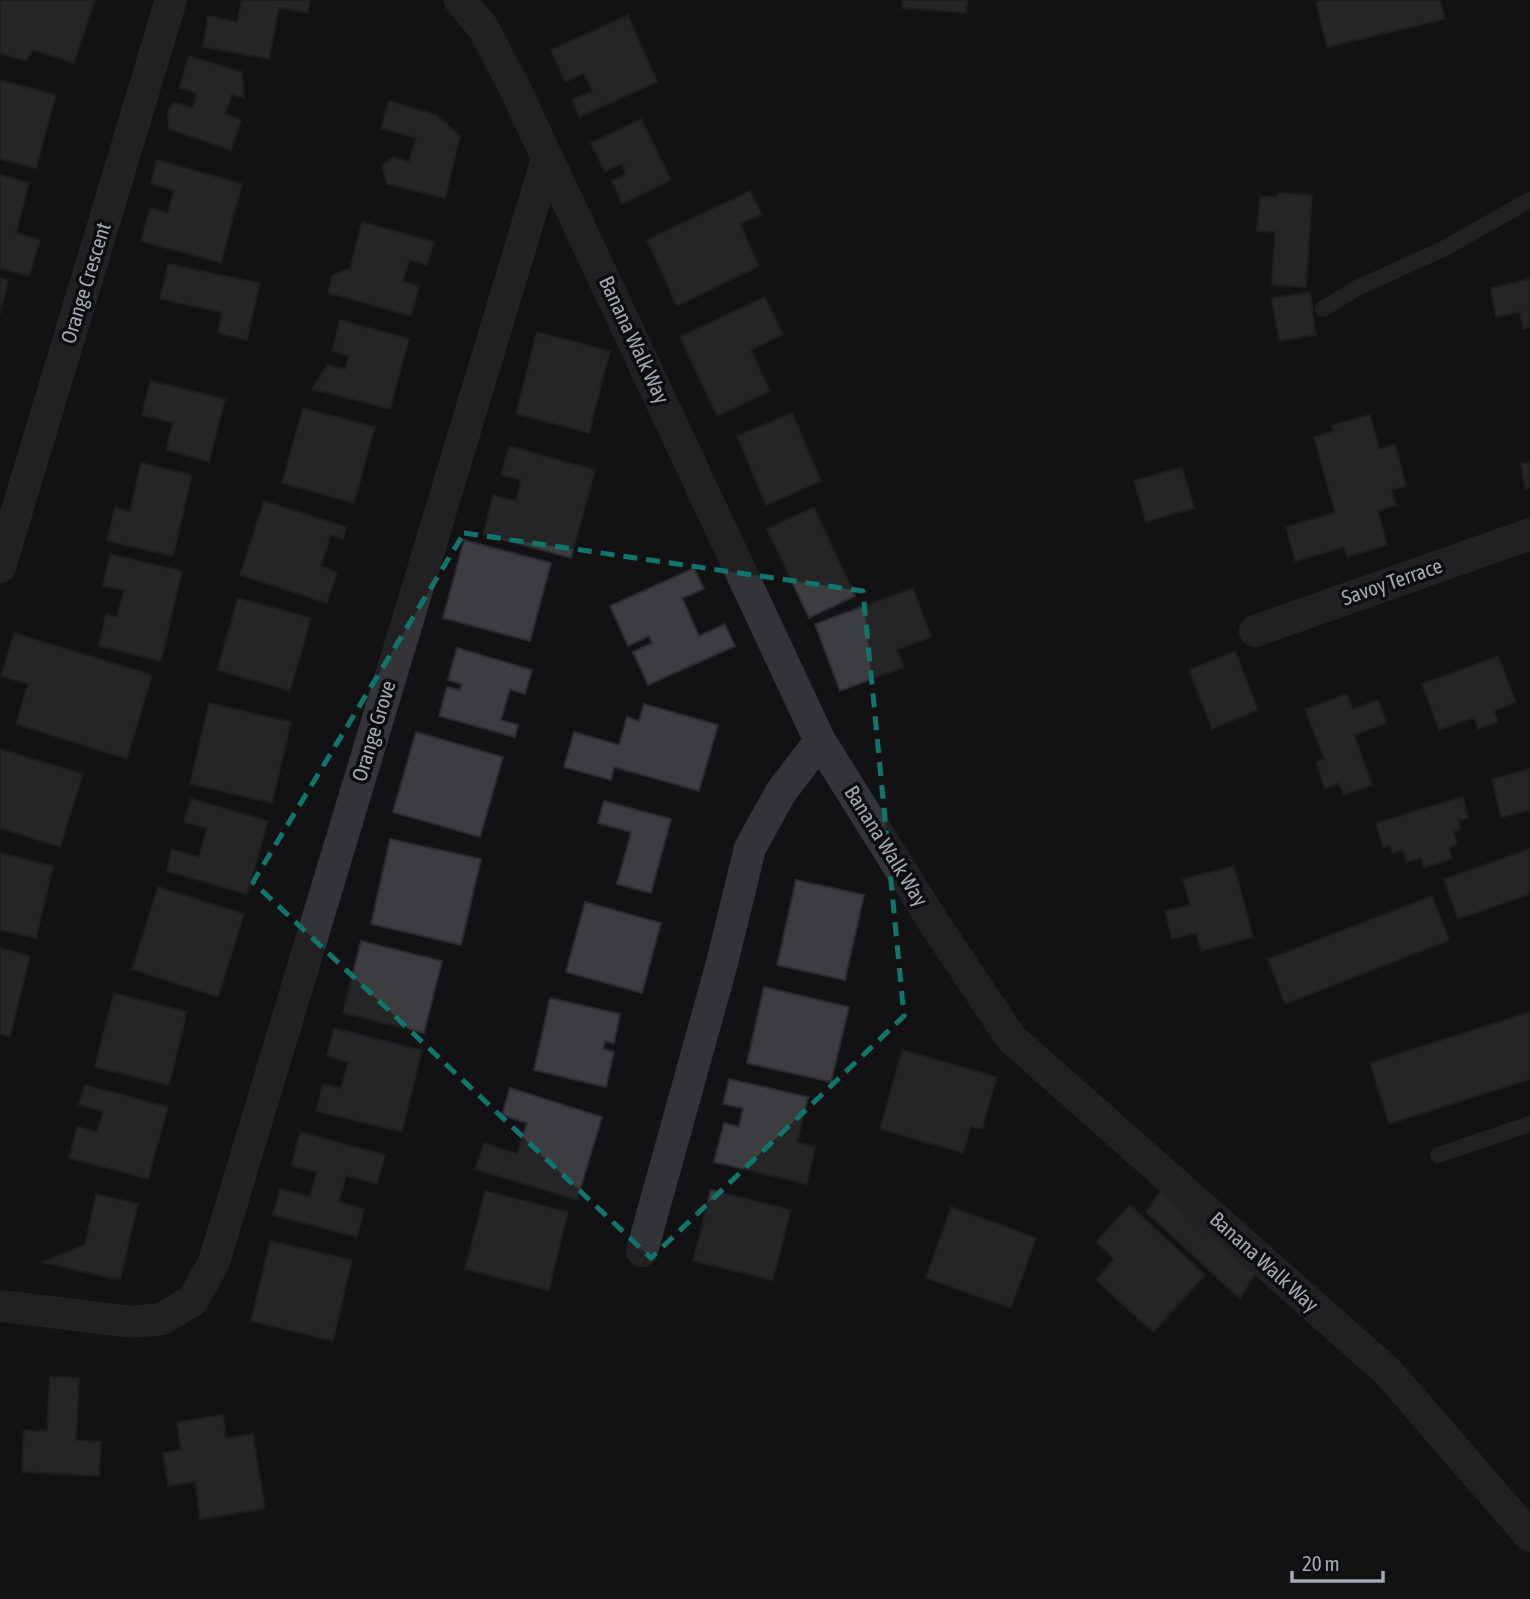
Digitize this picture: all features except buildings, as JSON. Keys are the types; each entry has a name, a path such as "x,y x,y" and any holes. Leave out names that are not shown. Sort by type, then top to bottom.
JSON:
{"street":[{"name":"Orange Crescent","path":"0,567 171,0"},
{"name":"Banana Walk Way","path":"460,0 484,29 516,91 820,741 934,923 1011,1038 1388,1372 1530,1536"},
{"name":"Orange Grove","path":"0,1307 132,1322 162,1319 192,1300 214,1262 547,159"},
{"name":"Savoy Terrace","path":"1255,631 1530,534"},
{"path":"642,1251 722,963 750,848 781,792 820,741"}],"lane":[{"path":"1323,309 1357,288 1445,248 1530,200"},
{"path":"1438,1155 1530,1124"}],"highlighted area":[{"path":"464,533 863,591 904,1016 651,1258 253,882"}]}
